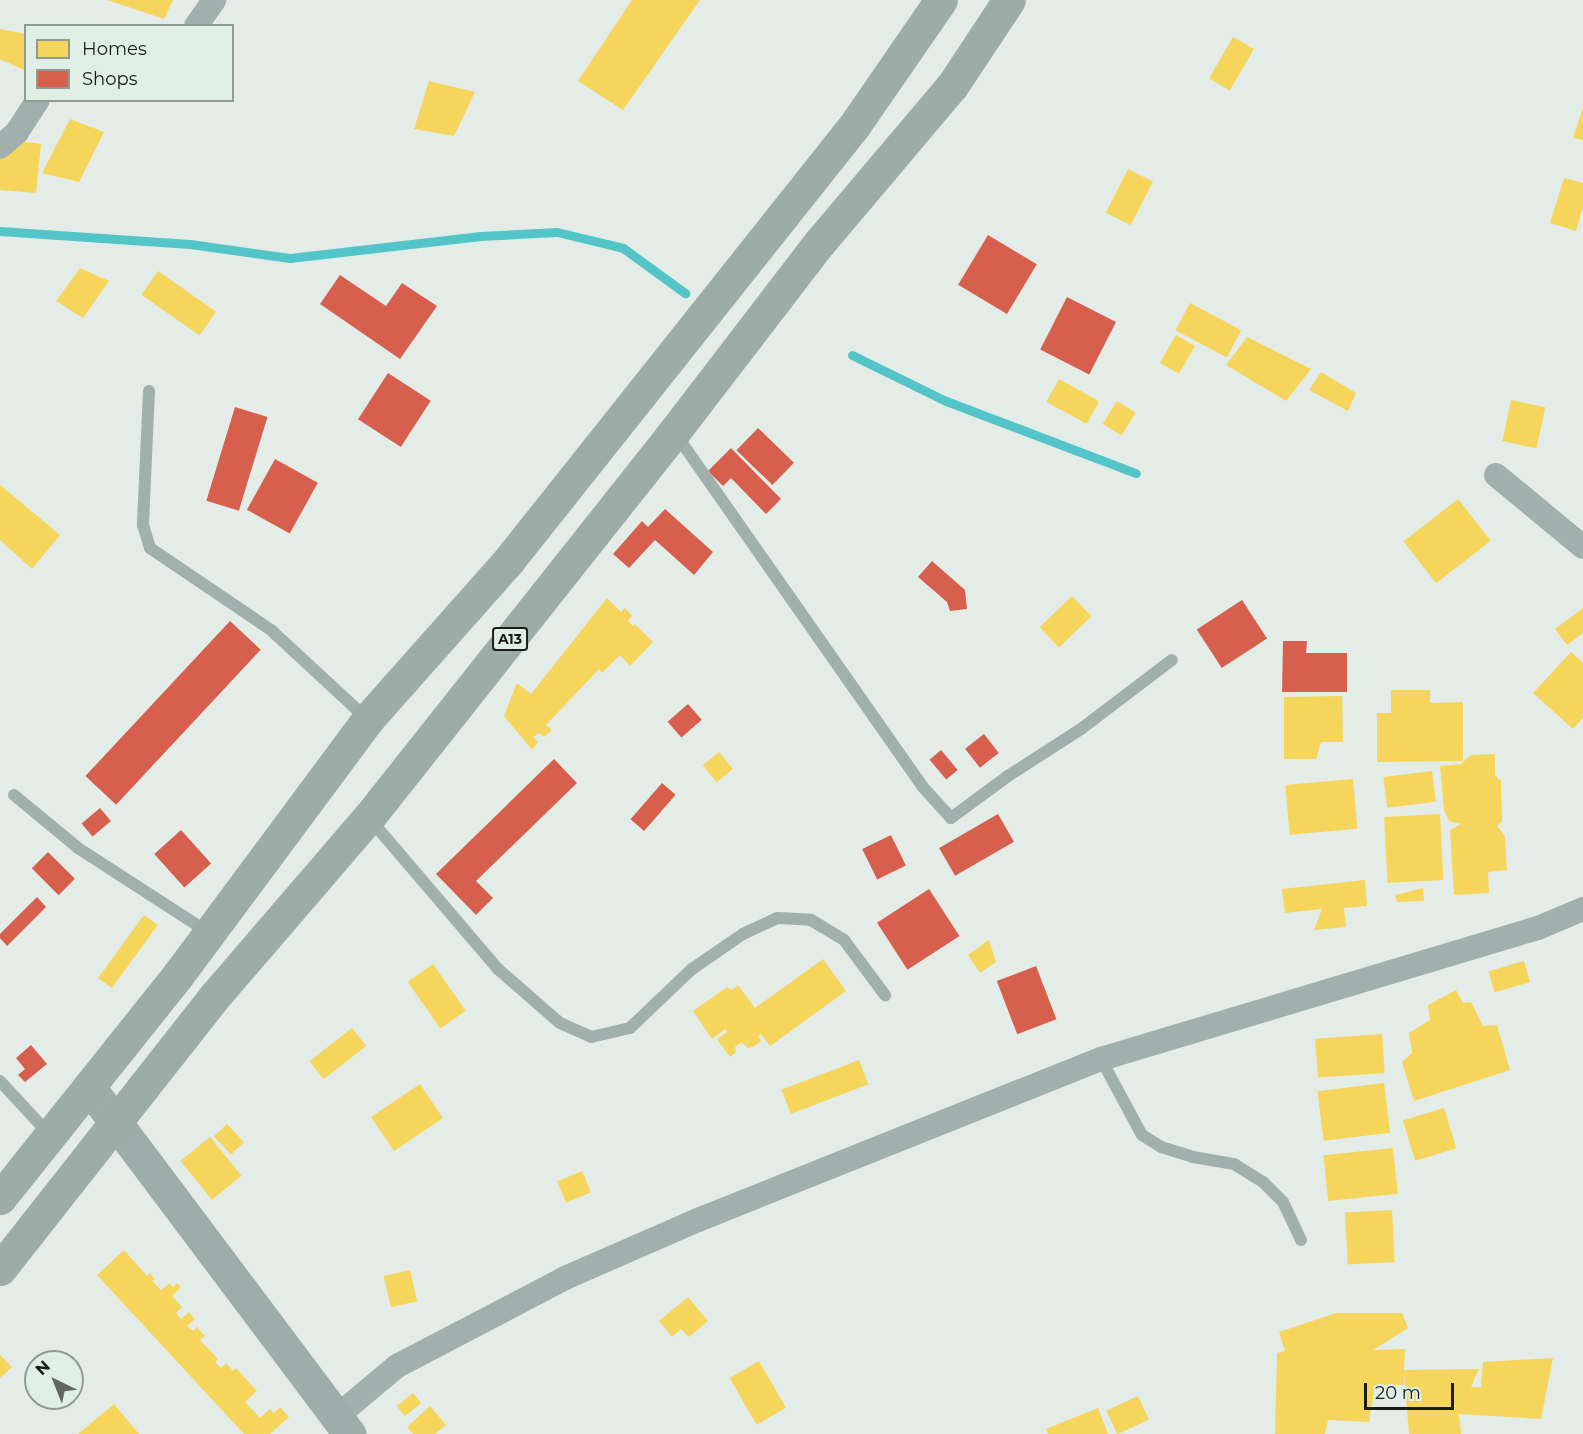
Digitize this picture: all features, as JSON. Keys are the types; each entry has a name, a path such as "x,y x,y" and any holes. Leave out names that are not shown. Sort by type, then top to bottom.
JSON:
{"highway":[{"path":"0,1198 178,975 368,720 517,551 854,126 941,0"},
{"name":"A13","path":"0,1269 214,997 369,817 675,432 820,242 952,86 1009,0"}],"main road":[{"path":"89,1087 343,1425"}],"street":[{"path":"197,24 214,0"},
{"path":"0,147 17,132 37,102"},
{"path":"1496,475 1583,547"},
{"path":"343,1425 397,1366 565,1278 698,1220 1101,1059 1538,928 1583,909"}],"lane":[{"path":"149,391 143,525 150,548 271,630 368,720"},
{"path":"675,432 922,786 951,818 1008,776 1082,729 1172,660"},
{"path":"14,795 78,848 208,932"},
{"path":"369,817 498,969 560,1023 591,1037 630,1028 692,969 743,934 778,918 811,920 844,940 885,995"},
{"path":"1101,1059 1142,1135 1172,1150 1234,1164 1263,1182 1283,1202 1301,1240"},
{"path":"0,1081 49,1134"}],"building: Homes":[{"path":"107,0 173,0 164,19"},
{"path":"632,0 700,0 623,110 578,81"},
{"path":"0,29 24,34 24,70 0,59"},
{"path":"1233,37 1254,49 1230,91 1209,79"},
{"path":"429,81 475,92 454,136 414,129"},
{"path":"1583,108 1583,140 1573,138"},
{"path":"70,119 104,132 79,182 42,173"},
{"path":"0,138 41,144 36,193 0,190"},
{"path":"1128,169 1153,182 1131,225 1106,213"},
{"path":"1564,178 1583,183 1583,207 1576,231 1550,223"},
{"path":"80,268 109,281 83,318 56,301"},
{"path":"158,271 216,312 200,335 141,295"},
{"path":"1190,303 1241,330 1227,358 1175,330"},
{"path":"1176,335 1195,346 1179,374 1160,363"},
{"path":"1247,337 1311,369 1286,401 1226,365"},
{"path":"1321,372 1356,393 1348,411 1309,390"},
{"path":"1059,379 1099,401 1087,424 1046,402"},
{"path":"1511,400 1545,407 1537,448 1502,441"},
{"path":"1117,401 1136,413 1121,436 1103,424"},
{"path":"0,485 60,535 32,569 0,540"},
{"path":"1458,499 1491,541 1436,583 1404,541"},
{"path":"1072,596 1091,616 1059,647 1040,627"},
{"path":"607,598 621,612 625,608 632,616 628,621 633,626 635,624 653,642 630,666 620,655 602,673 599,669 546,725 552,730 544,737 539,733 533,737 538,742 532,750 504,716 517,683 531,694"},
{"path":"1583,608 1583,633 1567,645 1555,629"},
{"path":"1571,652 1583,663 1583,718 1573,729 1533,693"},
{"path":"1391,690 1430,690 1430,703 1463,702 1463,761 1377,762 1377,713 1391,713"},
{"path":"1342,696 1343,742 1321,742 1316,759 1284,759 1284,697"},
{"path":"719,752 733,769 717,782 703,765"},
{"path":"1495,754 1495,775 1501,781 1502,822 1497,826 1505,836 1507,870 1488,872 1489,893 1454,895 1450,830 1461,824 1449,821 1444,810 1440,766 1461,764 1471,755"},
{"path":"1432,771 1436,802 1387,808 1383,777"},
{"path":"1353,779 1357,829 1290,835 1285,785"},
{"path":"1440,814 1443,880 1388,883 1384,817"},
{"path":"1365,880 1367,906 1344,908 1346,927 1314,930 1322,909 1285,913 1282,889"},
{"path":"1423,888 1424,901 1397,902 1395,895"},
{"path":"144,915 158,925 112,988 98,978"},
{"path":"989,940 996,962 980,973 968,955"},
{"path":"823,959 846,991 770,1046 761,1034 758,1036 761,1041 753,1047 747,1048 742,1042 735,1047 736,1052 730,1057 717,1039 727,1032 725,1029 712,1039 693,1011 727,987 732,990 738,985 755,1008"},
{"path":"1524,961 1530,982 1494,992 1488,971"},
{"path":"433,964 466,1011 440,1028 408,982"},
{"path":"1456,990 1463,1003 1471,1002 1483,1026 1497,1025 1510,1070 1414,1101 1402,1062 1412,1053 1409,1033 1430,1020 1428,1005"},
{"path":"352,1028 366,1046 324,1079 309,1061"},
{"path":"1382,1034 1385,1073 1318,1078 1315,1039"},
{"path":"859,1060 868,1084 791,1114 782,1090"},
{"path":"1384,1083 1390,1133 1324,1141 1317,1091"},
{"path":"420,1084 443,1118 394,1151 371,1117"},
{"path":"1444,1108 1456,1148 1415,1161 1403,1121"},
{"path":"227,1124 244,1142 231,1155 214,1136"},
{"path":"210,1137 241,1176 212,1200 180,1161"},
{"path":"1393,1148 1398,1194 1328,1201 1323,1155"},
{"path":"582,1171 591,1192 566,1203 557,1182"},
{"path":"1392,1210 1395,1262 1348,1264 1345,1212"},
{"path":"124,1250 147,1276 150,1273 155,1279 152,1281 161,1290 170,1283 173,1287 177,1283 181,1287 172,1296 182,1307 176,1313 181,1319 189,1312 195,1319 187,1326 193,1331 197,1327 205,1336 200,1340 218,1359 215,1362 221,1368 226,1363 233,1371 236,1368 257,1391 245,1402 260,1418 270,1409 274,1413 280,1407 289,1417 270,1434 244,1434 97,1275"},
{"path":"410,1270 417,1301 391,1307 384,1276"},
{"path":"688,1297 708,1321 689,1337 681,1329 672,1337 659,1321"},
{"path":"1336,1313 1402,1313 1408,1328 1373,1350 1405,1349 1404,1370 1479,1369 1471,1387 1481,1387 1483,1362 1553,1358 1541,1419 1459,1414 1461,1434 1409,1434 1404,1374 1404,1385 1375,1385 1369,1422 1328,1420 1325,1434 1275,1434 1277,1353 1285,1351 1279,1332"},
{"path":"0,1355 12,1367 0,1378"},
{"path":"759,1361 786,1408 757,1425 730,1378"},
{"path":"413,1393 421,1403 405,1416 397,1406"},
{"path":"1138,1396 1149,1420 1117,1434 1106,1411"},
{"path":"114,1404 139,1434 78,1434"},
{"path":"430,1406 446,1425 435,1434 413,1434 407,1427"},
{"path":"1098,1408 1108,1434 1048,1434 1046,1429"}],"building: Shops":[{"path":"988,235 1037,264 1007,314 958,285"},
{"path":"340,275 386,306 402,283 437,306 400,359 320,304"},
{"path":"1067,297 1116,322 1089,375 1040,350"},
{"path":"388,373 431,401 401,447 358,419"},
{"path":"235,407 268,417 239,511 206,501"},
{"path":"758,428 794,463 772,485 736,450"},
{"path":"731,448 781,499 766,514 731,478 723,486 708,471"},
{"path":"275,459 318,483 290,533 247,510"},
{"path":"665,509 713,552 694,575 655,540 629,568 613,554 642,521 648,527"},
{"path":"932,561 965,590 967,609 950,611 947,602 918,577"},
{"path":"1242,600 1267,639 1222,668 1197,629"},
{"path":"230,621 261,650 116,805 85,776"},
{"path":"1283,641 1307,641 1306,653 1347,653 1347,692 1282,692"},
{"path":"688,704 702,720 681,738 668,722"},
{"path":"984,734 999,753 980,768 965,749"},
{"path":"941,750 958,770 946,780 930,760"},
{"path":"554,759 577,783 476,881 493,898 476,915 436,874"},
{"path":"662,783 676,795 644,831 631,819"},
{"path":"100,808 111,821 93,836 82,823"},
{"path":"998,814 1014,842 955,876 939,848"},
{"path":"181,830 211,863 184,888 154,854"},
{"path":"891,835 906,866 877,880 862,849"},
{"path":"48,852 75,879 59,895 32,868"},
{"path":"929,889 959,936 908,970 877,923"},
{"path":"37,897 46,907 7,946 0,938 0,934"},
{"path":"1036,966 1056,1019 1017,1034 997,981"},
{"path":"31,1045 47,1064 25,1082 18,1075 25,1069 16,1058"}],"waterway":[{"path":"0,231 190,244 290,258 481,236 557,232 623,248 685,293"},
{"path":"852,355 946,401 1136,473"}]}
